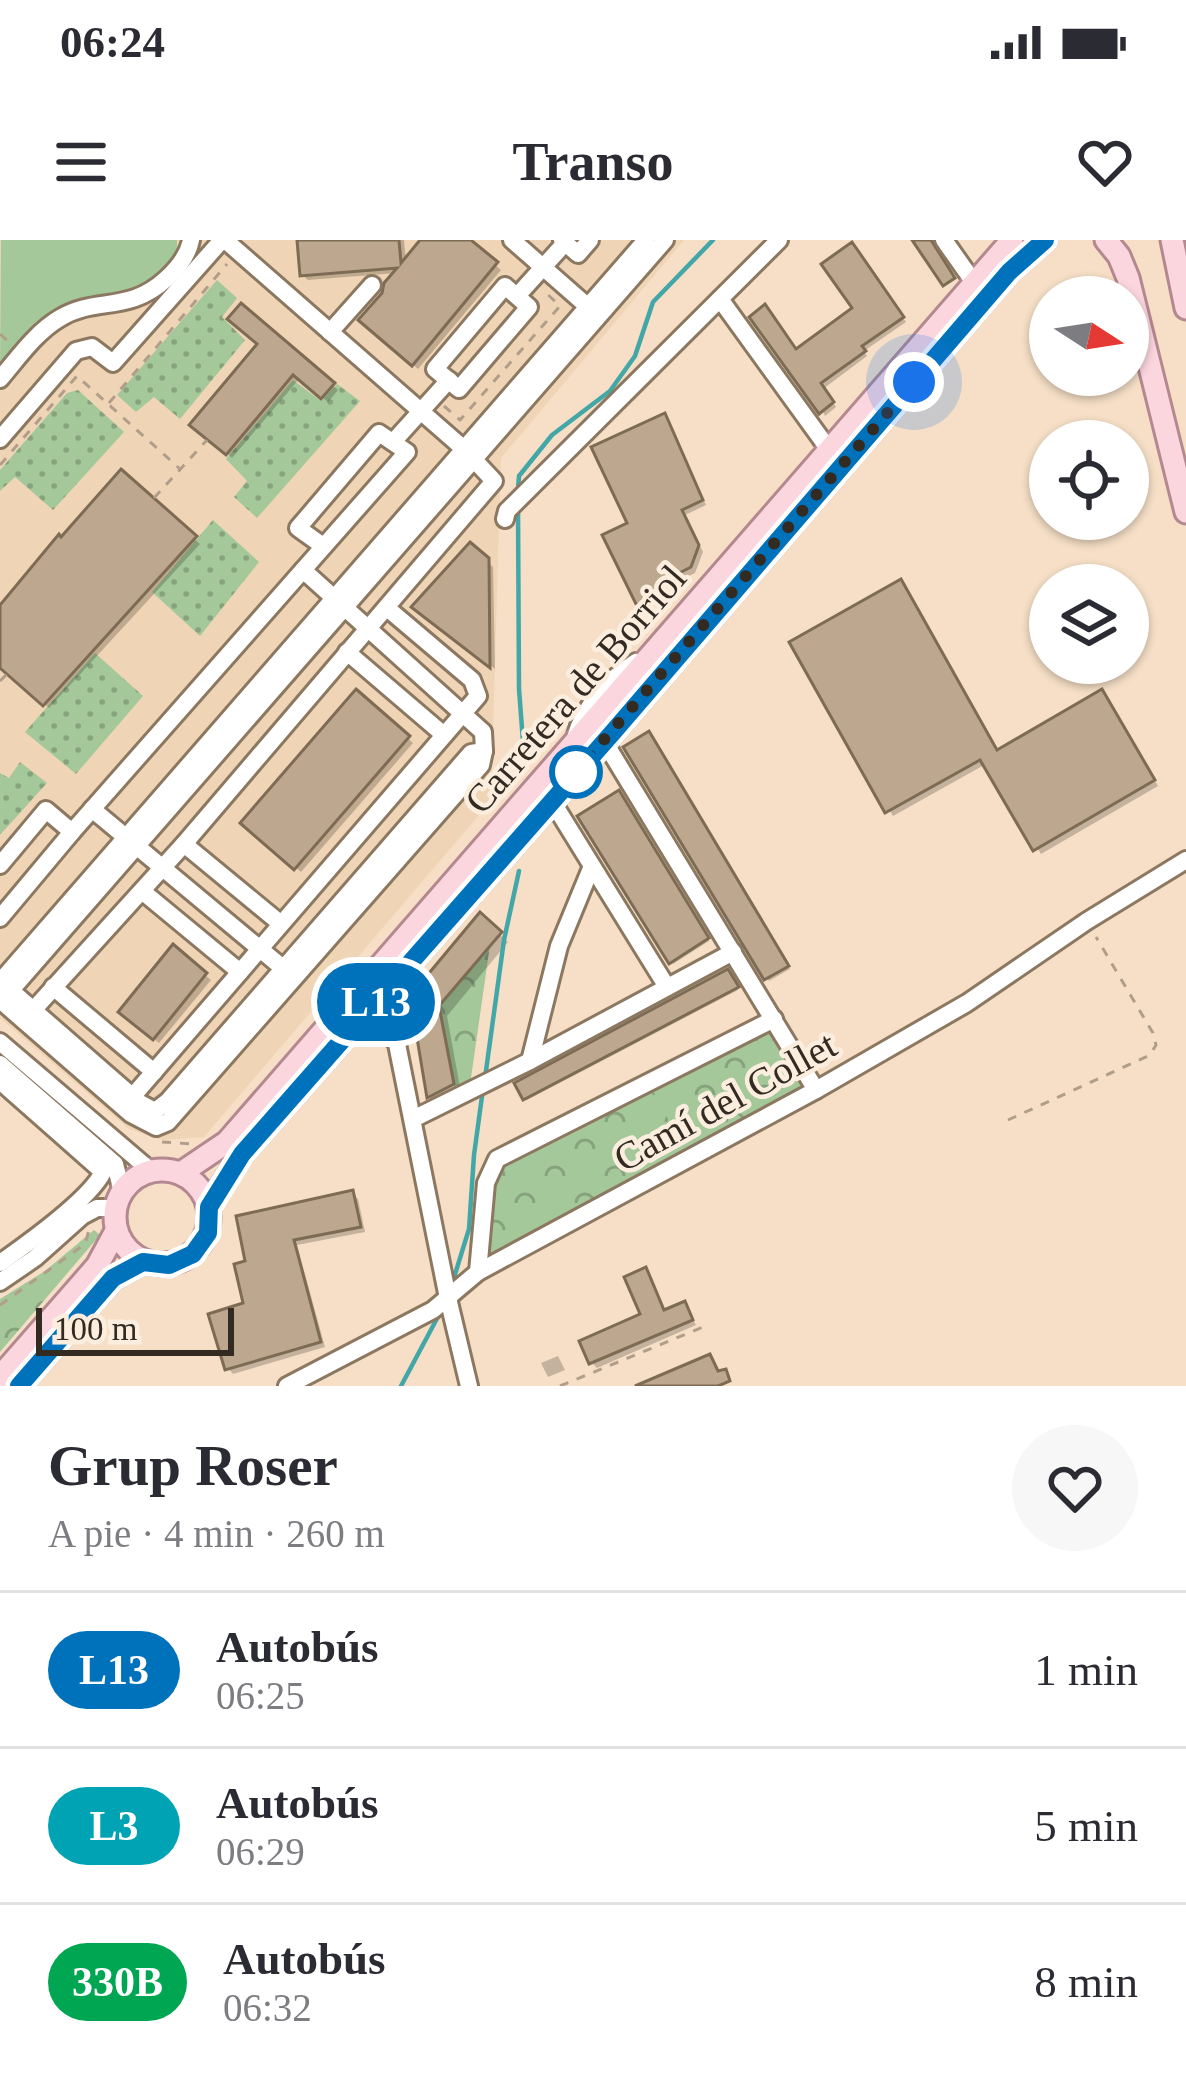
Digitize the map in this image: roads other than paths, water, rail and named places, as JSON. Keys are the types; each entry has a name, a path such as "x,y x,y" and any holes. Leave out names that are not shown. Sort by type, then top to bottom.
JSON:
{"main road":[{"name":"Carretera de Borriol","path":"181,1173 227,1142 1012,240"},
{"name":"Carretera de Borriol","path":"209,1207 242,1154 1009,272 1045,240"},
{"path":"1106,240 1128,278 1186,512"},
{"path":"1172,240 1186,308"},
{"path":"0,1377 97,1266 116,1231 118,1200 134,1178 166,1169 181,1173 199,1186 209,1207 208,1233 193,1254 169,1265 143,1262 126,1249 116,1231"},
{"path":"19,1386 113,1278 143,1262"}],"street":[{"path":"512,240 594,312"},
{"path":"517,296 563,241 578,254 590,240"},
{"path":"594,312 646,240"},
{"path":"302,570 339,603 369,630 462,714 483,732 481,765 289,974 168,1122 156,1126 143,1122 128,1102 2,991 339,603 594,312 665,240"},
{"path":"505,519 507,511 779,240"},
{"path":"944,240 975,284"},
{"path":"0,379 39,334 62,316 135,300 171,275 183,250 225,244 470,453 494,481 184,844 29,1015"},
{"path":"0,439 76,351 92,347 112,363 193,247"},
{"path":"330,332 372,285"},
{"path":"505,286 529,307 459,389 448,380 435,369 505,286"},
{"path":"720,299 830,451"},
{"path":"393,442 448,380"},
{"path":"0,918 406,452 380,433 298,528 323,547"},
{"path":"128,1102 478,696 472,680 387,608"},
{"path":"347,652 444,735"},
{"path":"604,741 816,1090"},
{"path":"552,801 667,987"},
{"path":"92,809 289,974"},
{"path":"0,865 46,810 72,832"},
{"path":"184,844 281,924"},
{"name":"Camí del Collet","path":"287,1386 433,1310 478,1272 967,1004 1186,860"},
{"path":"538,1056 539,1028 559,946 592,866"},
{"path":"142,891 240,972"},
{"path":"413,1119 733,952"},
{"path":"53,987 154,1072"},
{"path":"384,992 388,1033 397,1044 469,1386"},
{"path":"478,1272 486,1184 497,1159 774,1019"},
{"path":"352,1029 388,1033"},
{"path":"0,1042 151,1171"},
{"path":"0,1064 115,1164 118,1200 82,1216 0,1282"},
{"path":"0,1081 103,1172 73,1204 0,1263"}],"waterway":[{"path":"518,489 519,476 552,435 610,391 635,356 653,302 713,240"},
{"path":"518,507 519,689 525,768"},
{"path":"485,1078 504,940 519,871"},
{"path":"452,1284 469,1229 483,1089"},
{"path":"401,1386 441,1311"}]}
